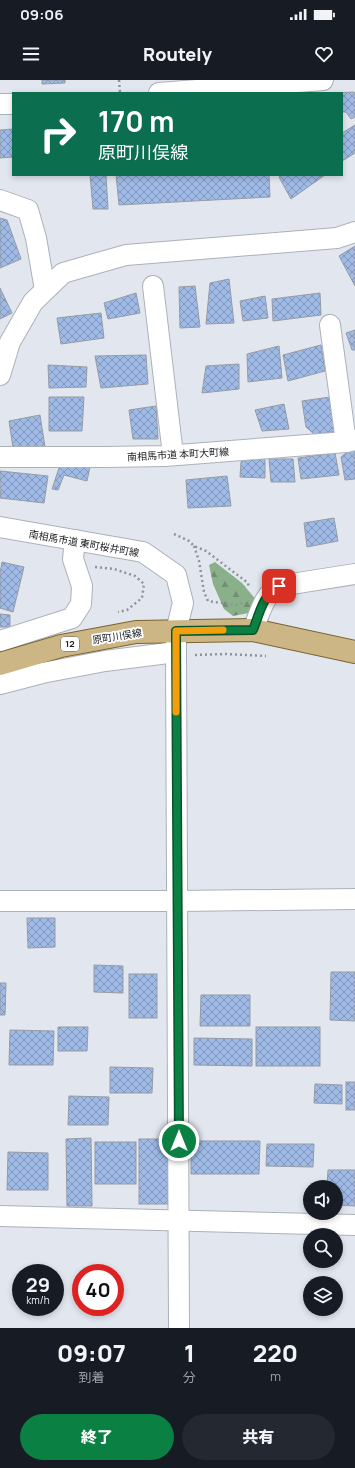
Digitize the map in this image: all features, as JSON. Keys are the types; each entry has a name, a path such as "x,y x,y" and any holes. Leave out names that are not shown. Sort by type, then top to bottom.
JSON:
{"main road":[{"name":"原町川俣線","path":"0,664 61,646 136,632 142,632 180,646 253,630 355,652"}],"street":[{"path":"172,92 323,80"},
{"path":"0,104 12,104"},
{"path":"0,200 28,210 36,238 45,290"},
{"path":"0,375 10,342 34,302 63,273 126,255 337,238 355,232"},
{"path":"153,286 173,455"},
{"path":"330,325 350,441"},
{"name":"南相馬市道 本町大町線","path":"0,457 106,457 173,455 350,441"},
{"name":"南相馬市道 東町桜井町線","path":"0,528 143,552 176,575 183,603 180,646 178,901 179,1328"},
{"path":"0,642 72,618 82,604 82,586 72,559 75,540"},
{"path":"253,630 265,601 272,590 279,586 355,574"},
{"path":"0,684 42,673 180,646"},
{"path":"0,901 355,899"},
{"path":"0,1216 355,1225"}],"path":[{"path":"119,80 120,92"},
{"path":"174,534 189,541 194,546 206,551 227,566 248,583 251,593"},
{"path":"194,546 199,561 204,592 208,601 236,605 246,600"},
{"path":"92,566 114,569 135,576 144,584 142,598 127,610 113,614"},
{"path":"180,646 226,654 268,656"}],"green space":[{"path":"215,562 242,583 257,601 254,612 233,616 224,609 213,584 209,565"}],"building":[{"path":"42,80 65,80 65,83 42,84"},
{"path":"354,92 355,94 355,117 351,119 346,112 343,112 343,93"},
{"path":"355,125 355,153 343,160 343,132"},
{"path":"12,129 12,157 0,158 0,130"},
{"path":"90,176 106,176 108,209 93,209"},
{"path":"116,176 269,176 270,197 119,205"},
{"path":"280,176 324,176 291,199 279,177"},
{"path":"0,218 7,220 21,259 0,268"},
{"path":"355,246 355,286 339,256"},
{"path":"229,279 234,323 206,324 210,283"},
{"path":"195,286 200,327 180,328 179,287"},
{"path":"0,288 12,313 0,319"},
{"path":"136,293 140,313 108,319 104,303"},
{"path":"320,293 321,315 273,321 272,299"},
{"path":"265,296 268,318 243,321 240,301"},
{"path":"101,313 104,338 61,344 57,318"},
{"path":"355,330 355,350 352,350 346,333"},
{"path":"321,345 325,371 288,381 283,355"},
{"path":"279,346 282,378 248,382 247,354"},
{"path":"146,355 148,384 101,388 95,356"},
{"path":"239,364 239,389 202,393 206,366"},
{"path":"48,365 87,367 86,387 49,388"},
{"path":"49,397 84,397 82,431 49,431"},
{"path":"330,397 335,431 315,435 306,427 302,401"},
{"path":"284,404 289,429 262,431 255,410"},
{"path":"156,406 158,439 133,439 129,410"},
{"path":"40,415 45,447 13,448 9,421"},
{"path":"355,447 355,479 345,480 341,457"},
{"path":"335,453 339,475 301,479 298,458"},
{"path":"247,456 265,457 265,478 240,477 241,462"},
{"path":"269,459 293,459 295,482 271,482"},
{"path":"61,462 91,462 87,481 64,475 58,490 52,489"},
{"path":"0,471 48,476 44,503 0,498"},
{"path":"227,476 231,506 188,508 186,480"},
{"path":"334,518 338,541 307,547 304,523"},
{"path":"2,562 24,567 13,612 0,608 0,573"},
{"path":"0,614 10,615 10,627 0,627"},
{"path":"27,918 55,918 55,947 28,948"},
{"path":"94,965 123,966 123,993 94,992"},
{"path":"331,972 355,972 355,1021 330,1020"},
{"path":"129,974 157,974 157,1018 129,1018"},
{"path":"0,983 6,983 5,1015 0,1015"},
{"path":"201,995 250,995 250,1026 200,1026"},
{"path":"58,1027 88,1027 87,1051 58,1051"},
{"path":"256,1027 320,1027 320,1066 256,1066"},
{"path":"10,1030 54,1031 53,1065 9,1065"},
{"path":"194,1038 252,1039 252,1066 194,1065"},
{"path":"110,1067 153,1068 152,1093 110,1093"},
{"path":"346,1082 355,1082 355,1110 346,1110"},
{"path":"315,1084 342,1085 342,1104 314,1103"},
{"path":"69,1096 109,1097 108,1125 68,1125"},
{"path":"91,1138 92,1206 67,1206 66,1139"},
{"path":"139,1139 168,1139 168,1204 139,1204"},
{"path":"191,1141 260,1141 259,1174 191,1174"},
{"path":"95,1142 136,1142 136,1184 95,1184"},
{"path":"267,1144 314,1144 313,1167 266,1166"},
{"path":"8,1152 48,1153 48,1190 7,1190"},
{"path":"328,1170 355,1170 355,1206 343,1205 343,1180 327,1180"}],"slow traffic":[{"path":"176,712 176,631 223,630"}],"route":[{"path":"179,1141 176,631 253,630 265,601 272,590 279,586"}]}
